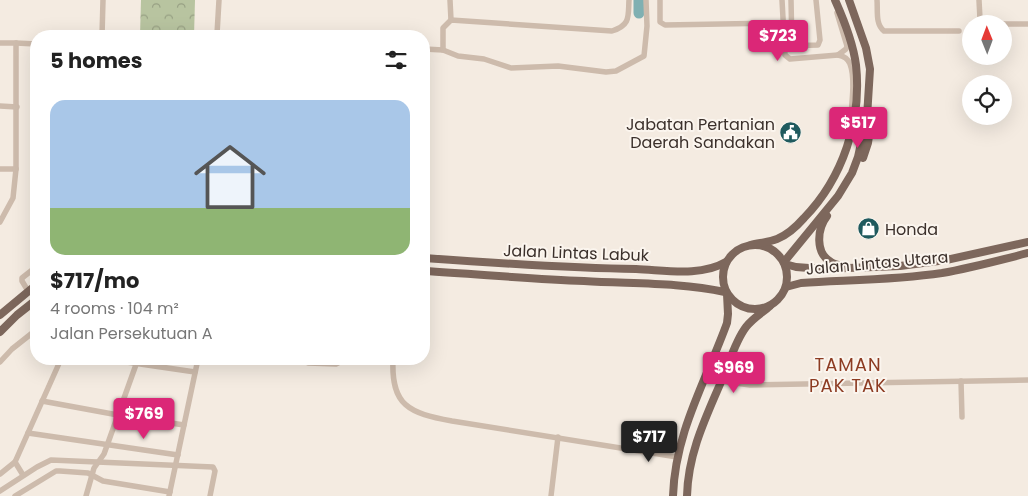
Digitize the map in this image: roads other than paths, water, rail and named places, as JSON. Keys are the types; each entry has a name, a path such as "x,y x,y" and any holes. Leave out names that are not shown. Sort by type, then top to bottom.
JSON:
{"main road":[{"path":"673,496 677,457 694,404 727,323 726,293 722,281 722,271 726,262 732,254 741,248 777,239 798,225 813,210 834,176 853,126 857,88 856,64 851,40 834,0"},
{"path":"849,0 866,48 870,69 871,122 868,143 852,184 822,222 819,238 820,246 830,262 851,269"},
{"path":"785,263 838,196 852,173 858,157 867,117 870,69"},
{"name":"Jalan Lintas Utara","path":"785,263 807,268 851,269 900,266 930,263 1028,242"},
{"path":"687,496 688,475 694,448 737,344 746,327 780,298 786,287 785,263 770,249 751,245"},
{"name":"Jalan Lintas Utara","path":"786,287 801,283 902,278 942,273 971,268 1028,253"},
{"name":"Jalan Lintas Labuk","path":"430,258 578,268 695,271 717,267 726,262"},
{"name":"Jalan Lintas Labuk","path":"430,271 700,287 726,293"},
{"path":"0,315 28,290"},
{"path":"726,293 733,302 751,310 760,310 770,306"},
{"path":"0,332 30,305"}],"street":[{"path":"102,30 103,0"},
{"path":"218,0 218,30"},
{"path":"450,0 452,20"},
{"path":"443,50 444,28 452,20 612,30 621,28 628,21 629,0"},
{"path":"430,49 443,50 458,56 484,59 510,68 561,66 606,72 616,71 644,56 647,26 646,0"},
{"path":"660,0 659,18 660,22 665,25 783,23"},
{"path":"782,0 785,55 790,59 838,55 844,57 849,62 852,79 849,130 841,161"},
{"path":"790,0 792,46"},
{"path":"784,46 818,45 816,0"},
{"path":"834,0 847,46 838,55"},
{"path":"878,0 878,22 881,29 888,32 959,31"},
{"path":"979,0 979,15"},
{"path":"1012,24 1028,24"},
{"path":"0,43 30,44"},
{"path":"0,222 13,198 16,170 16,43"},
{"path":"0,106 17,107"},
{"path":"0,169 16,170"},
{"path":"28,290 22,278 30,272"},
{"path":"0,362 12,349 30,335"},
{"path":"0,474 15,462 58,365"},
{"path":"86,496 94,468 104,454 136,365"},
{"path":"154,365 195,372"},
{"path":"15,496 56,471 88,473 103,481 170,494 197,365"},
{"path":"393,365 395,390 400,399 416,413 452,421 677,457"},
{"path":"721,381 750,385 1028,380"},
{"path":"961,381 962,417"},
{"path":"42,401 184,425"},
{"path":"28,433 178,455"},
{"path":"552,496 558,437"},
{"path":"0,491 23,475 51,460 99,461 214,468 210,496"},
{"path":"15,462 23,475"}],"waterway":[{"path":"639,0 639,13"}],"place":[{"name":"Jabatan Pertanian Daerah Sandakan","path":"791,133"},
{"name":"Honda","path":"869,229"}],"district":[{"name":"TAMAN PAK TAK","path":"848,374"}]}
